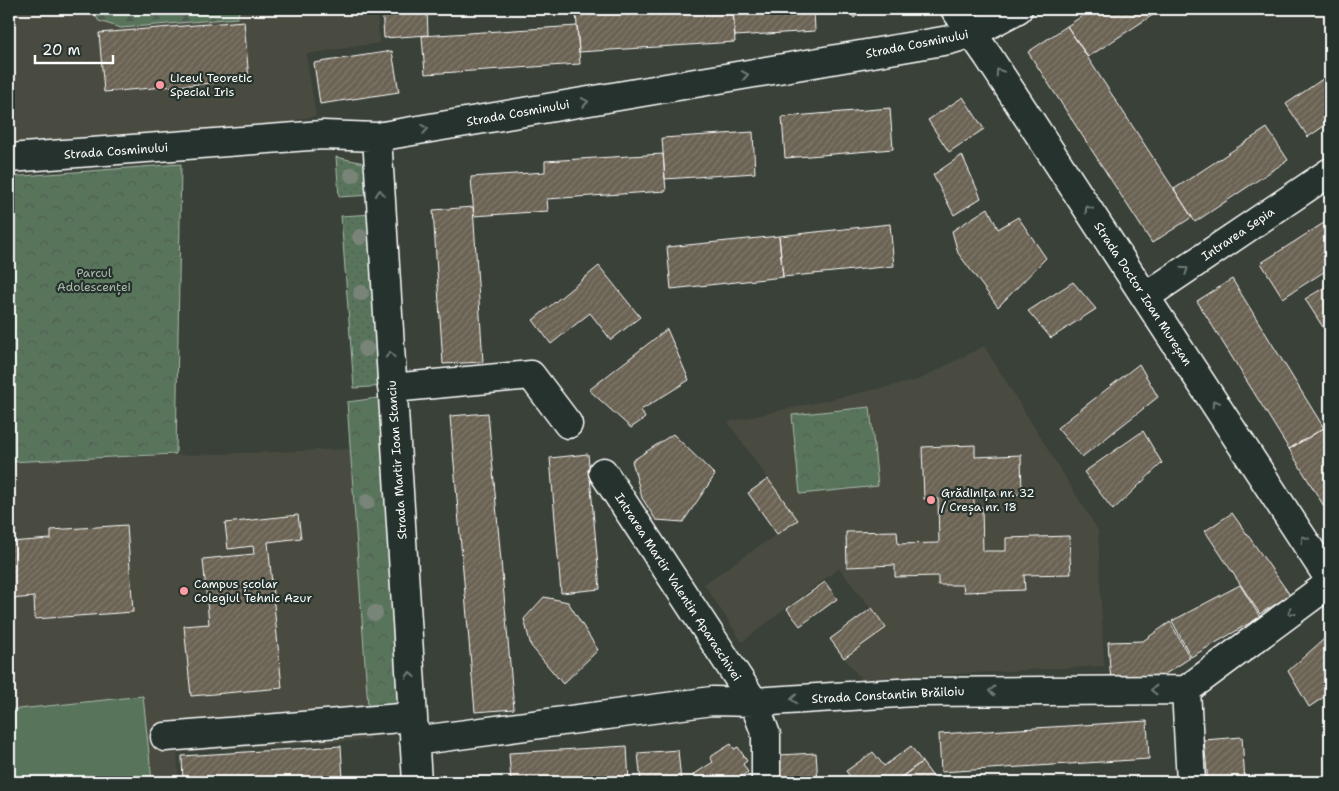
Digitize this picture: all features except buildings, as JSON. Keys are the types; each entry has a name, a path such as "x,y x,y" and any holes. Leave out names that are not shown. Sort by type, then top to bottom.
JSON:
{"street":[{"name":"Strada Doctor Ioan Mureșan","path":"955,9 1330,582"},
{"name":"Strada Cosminului","path":"9,158 316,135 376,138 944,41 972,33 1018,9"},
{"name":"Strada Martir Ioan Stanciu","path":"376,138 417,782"},
{"name":"Intrarea Sepia","path":"1145,297 1330,172"},
{"path":"392,388 531,375 568,424"},
{"name":"Intrarea Martir Valentin Aparaschivei","path":"603,472 754,702 766,735 766,782"},
{"path":"1191,782 1186,690 1330,582"},
{"name":"Strada Constantin Brăiloiu","path":"165,737 414,729 712,700 754,702 914,692 1186,690"}],"shaded area":[{"name":"Liceul Teoretic Special Iris","path":"9,9 377,9 379,43 306,54 316,116 259,127 9,147"},
{"name":"Grădinița nr. 32 / Creșa nr. 18","path":"984,346 1098,530 1104,666 861,679 844,658 886,628 839,568 742,642 704,584 797,520 728,422 918,380"},
{"name":"Campus școlar Colegiul Tehnic Azur","path":"350,449 370,740 177,752 179,782 9,782 9,462"}],"green space":[{"path":"90,9 240,9 237,18 121,28 99,21"},
{"path":"336,157 369,164 372,195 339,197"},
{"name":"Parcul Adolescenței","path":"181,164 176,454 9,462 9,177"},
{"path":"373,214 386,386 354,388 341,216"},
{"path":"393,396 413,717 369,721 347,402"},
{"path":"870,407 878,486 800,494 792,415"},
{"path":"143,696 152,782 9,782 9,710"}],"place":[{"name":"Liceul Teoretic Special Iris","path":"160,85"},
{"name":"Grădinița nr. 32 / Creșa nr. 18","path":"931,500"},
{"name":"Campus școlar Colegiul Tehnic Azur","path":"184,591"}]}
